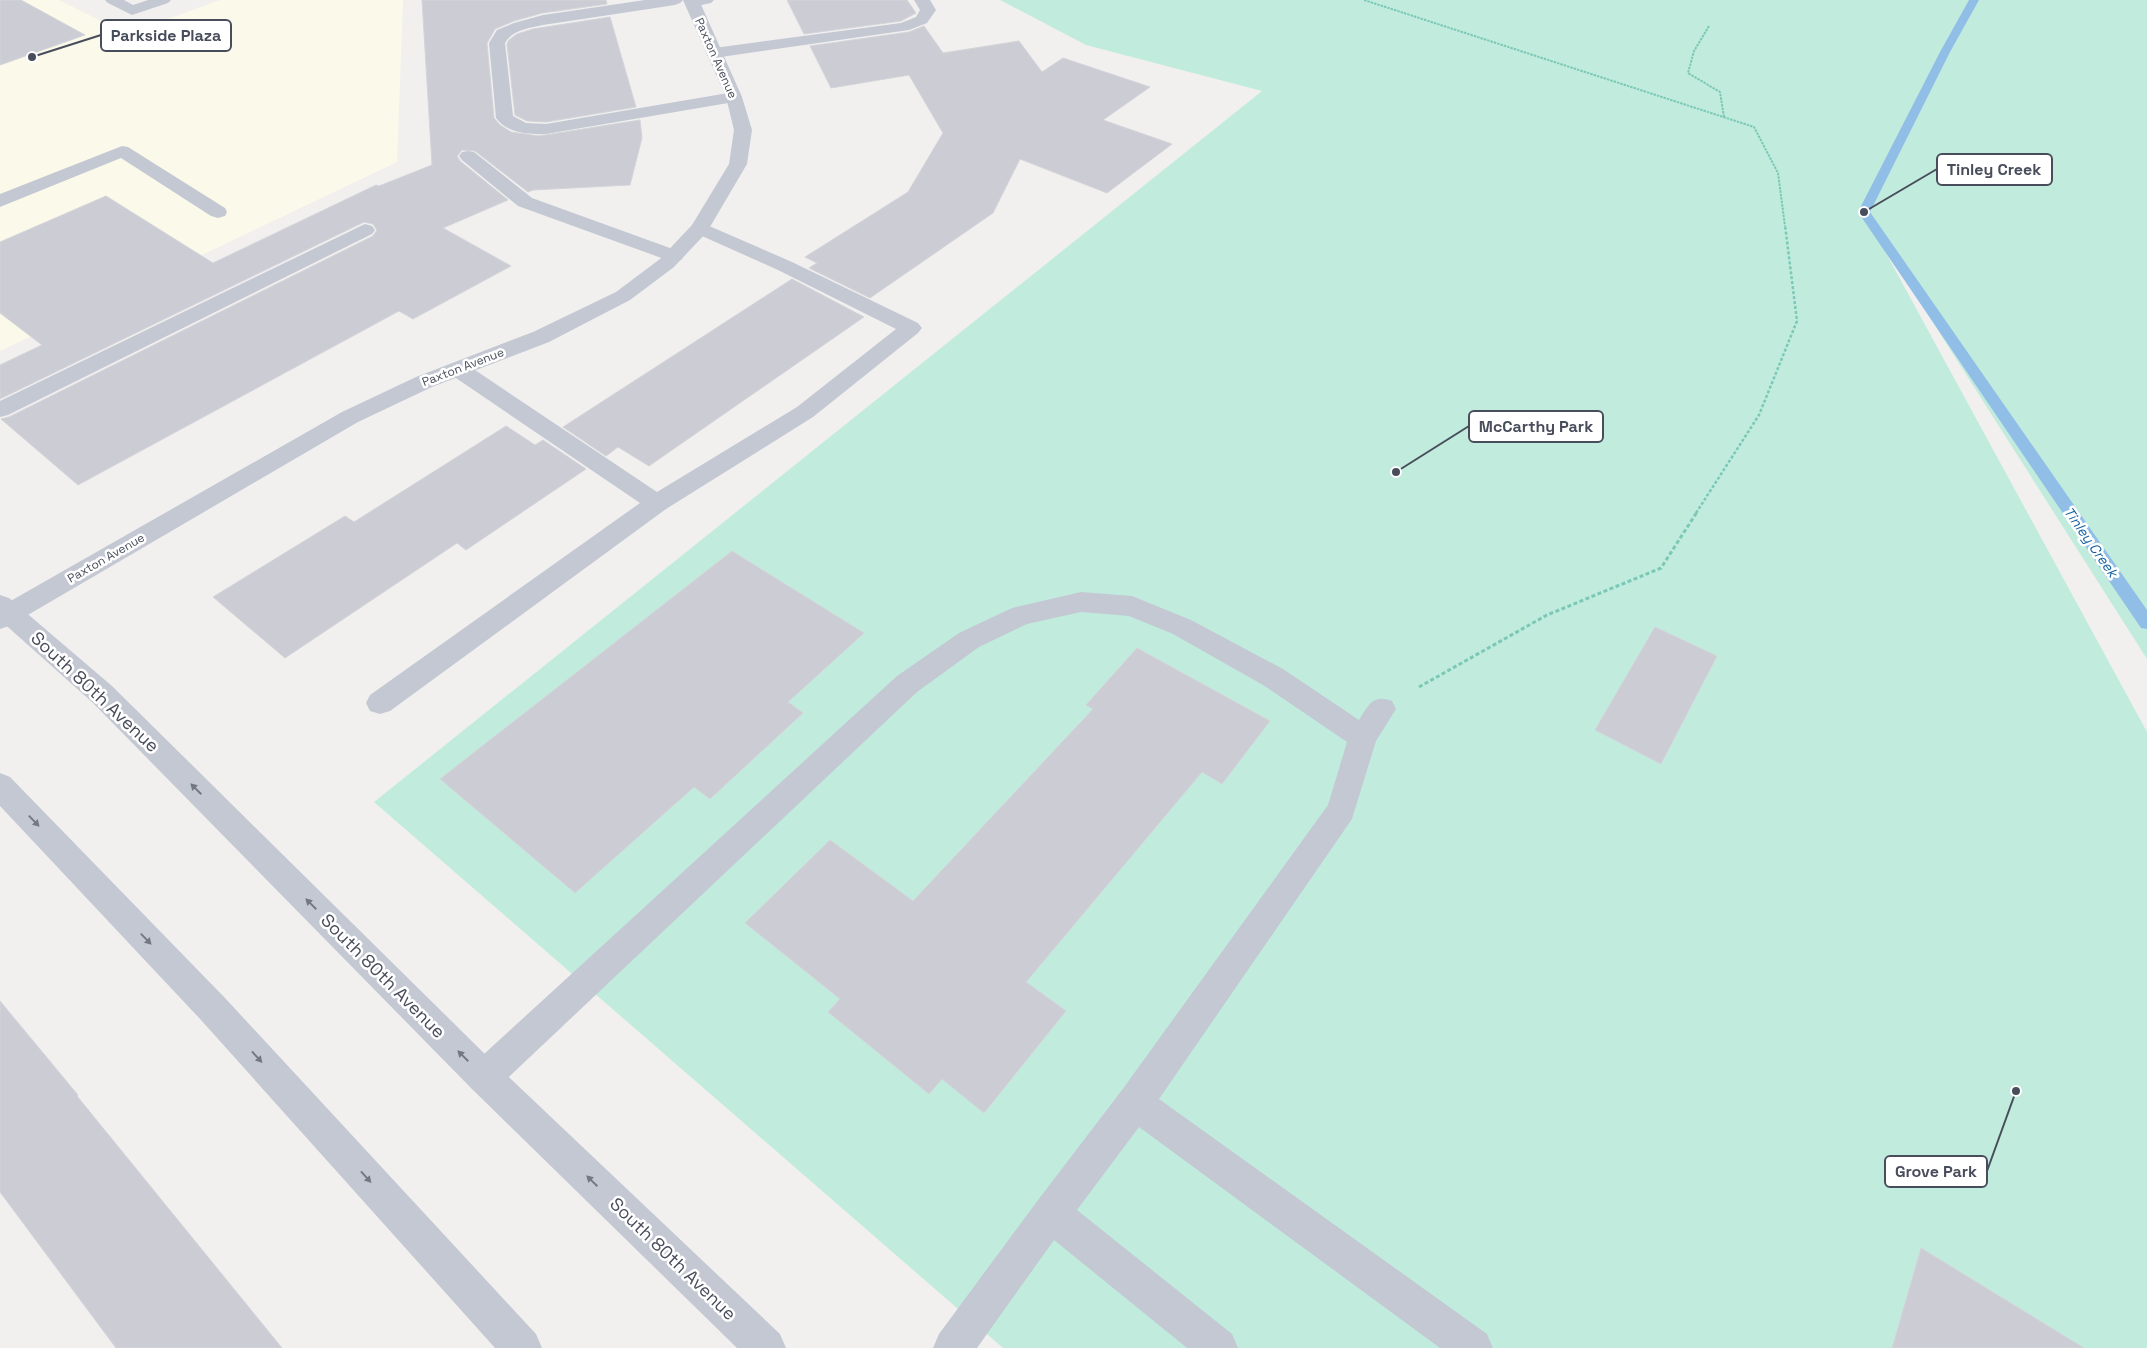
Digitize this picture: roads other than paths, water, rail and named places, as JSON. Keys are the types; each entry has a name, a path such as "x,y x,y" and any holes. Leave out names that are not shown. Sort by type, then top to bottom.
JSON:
{"street":[{"path":"113,0 132,10 163,0"},
{"path":"691,0 542,20 519,26 503,33 497,42 505,118 514,126 529,130 546,129 734,97"},
{"name":"Paxton Avenue","path":"3,612 350,417 424,382 541,337 623,296 674,256 700,228 738,164 743,130 734,97 691,0"},
{"path":"714,53 904,27 922,20 928,10 922,0"},
{"path":"0,201 122,151 218,212"},
{"path":"468,156 525,202 674,256"},
{"path":"380,702 656,503 805,412 911,328 785,266 700,228"},
{"path":"0,410 364,230"},
{"path":"458,370 656,503"},
{"path":"484,1077 844,740 907,684 970,640 1021,615 1081,602 1132,606 1182,627 1273,677 1363,738"},
{"name":"South 80th Avenue","path":"3,612 102,694 484,1077 766,1348"},
{"path":"953,1348 1050,1213 1135,1103 1341,810 1363,738 1382,709"},
{"path":"0,786 213,1009 522,1348"},
{"path":"1135,1103 1473,1348"},
{"path":"1050,1213 1218,1348"}],"waterway":[{"name":"Tinley Creek","path":"1974,0 1945,52 1864,212 2147,623"}],"place":[{"name":"Parkside Plaza","path":"32,57"},
{"name":"Tinley Creek","path":"1864,212"},
{"name":"McCarthy Park","path":"1396,472"},
{"name":"Grove Park","path":"2016,1091"}]}
